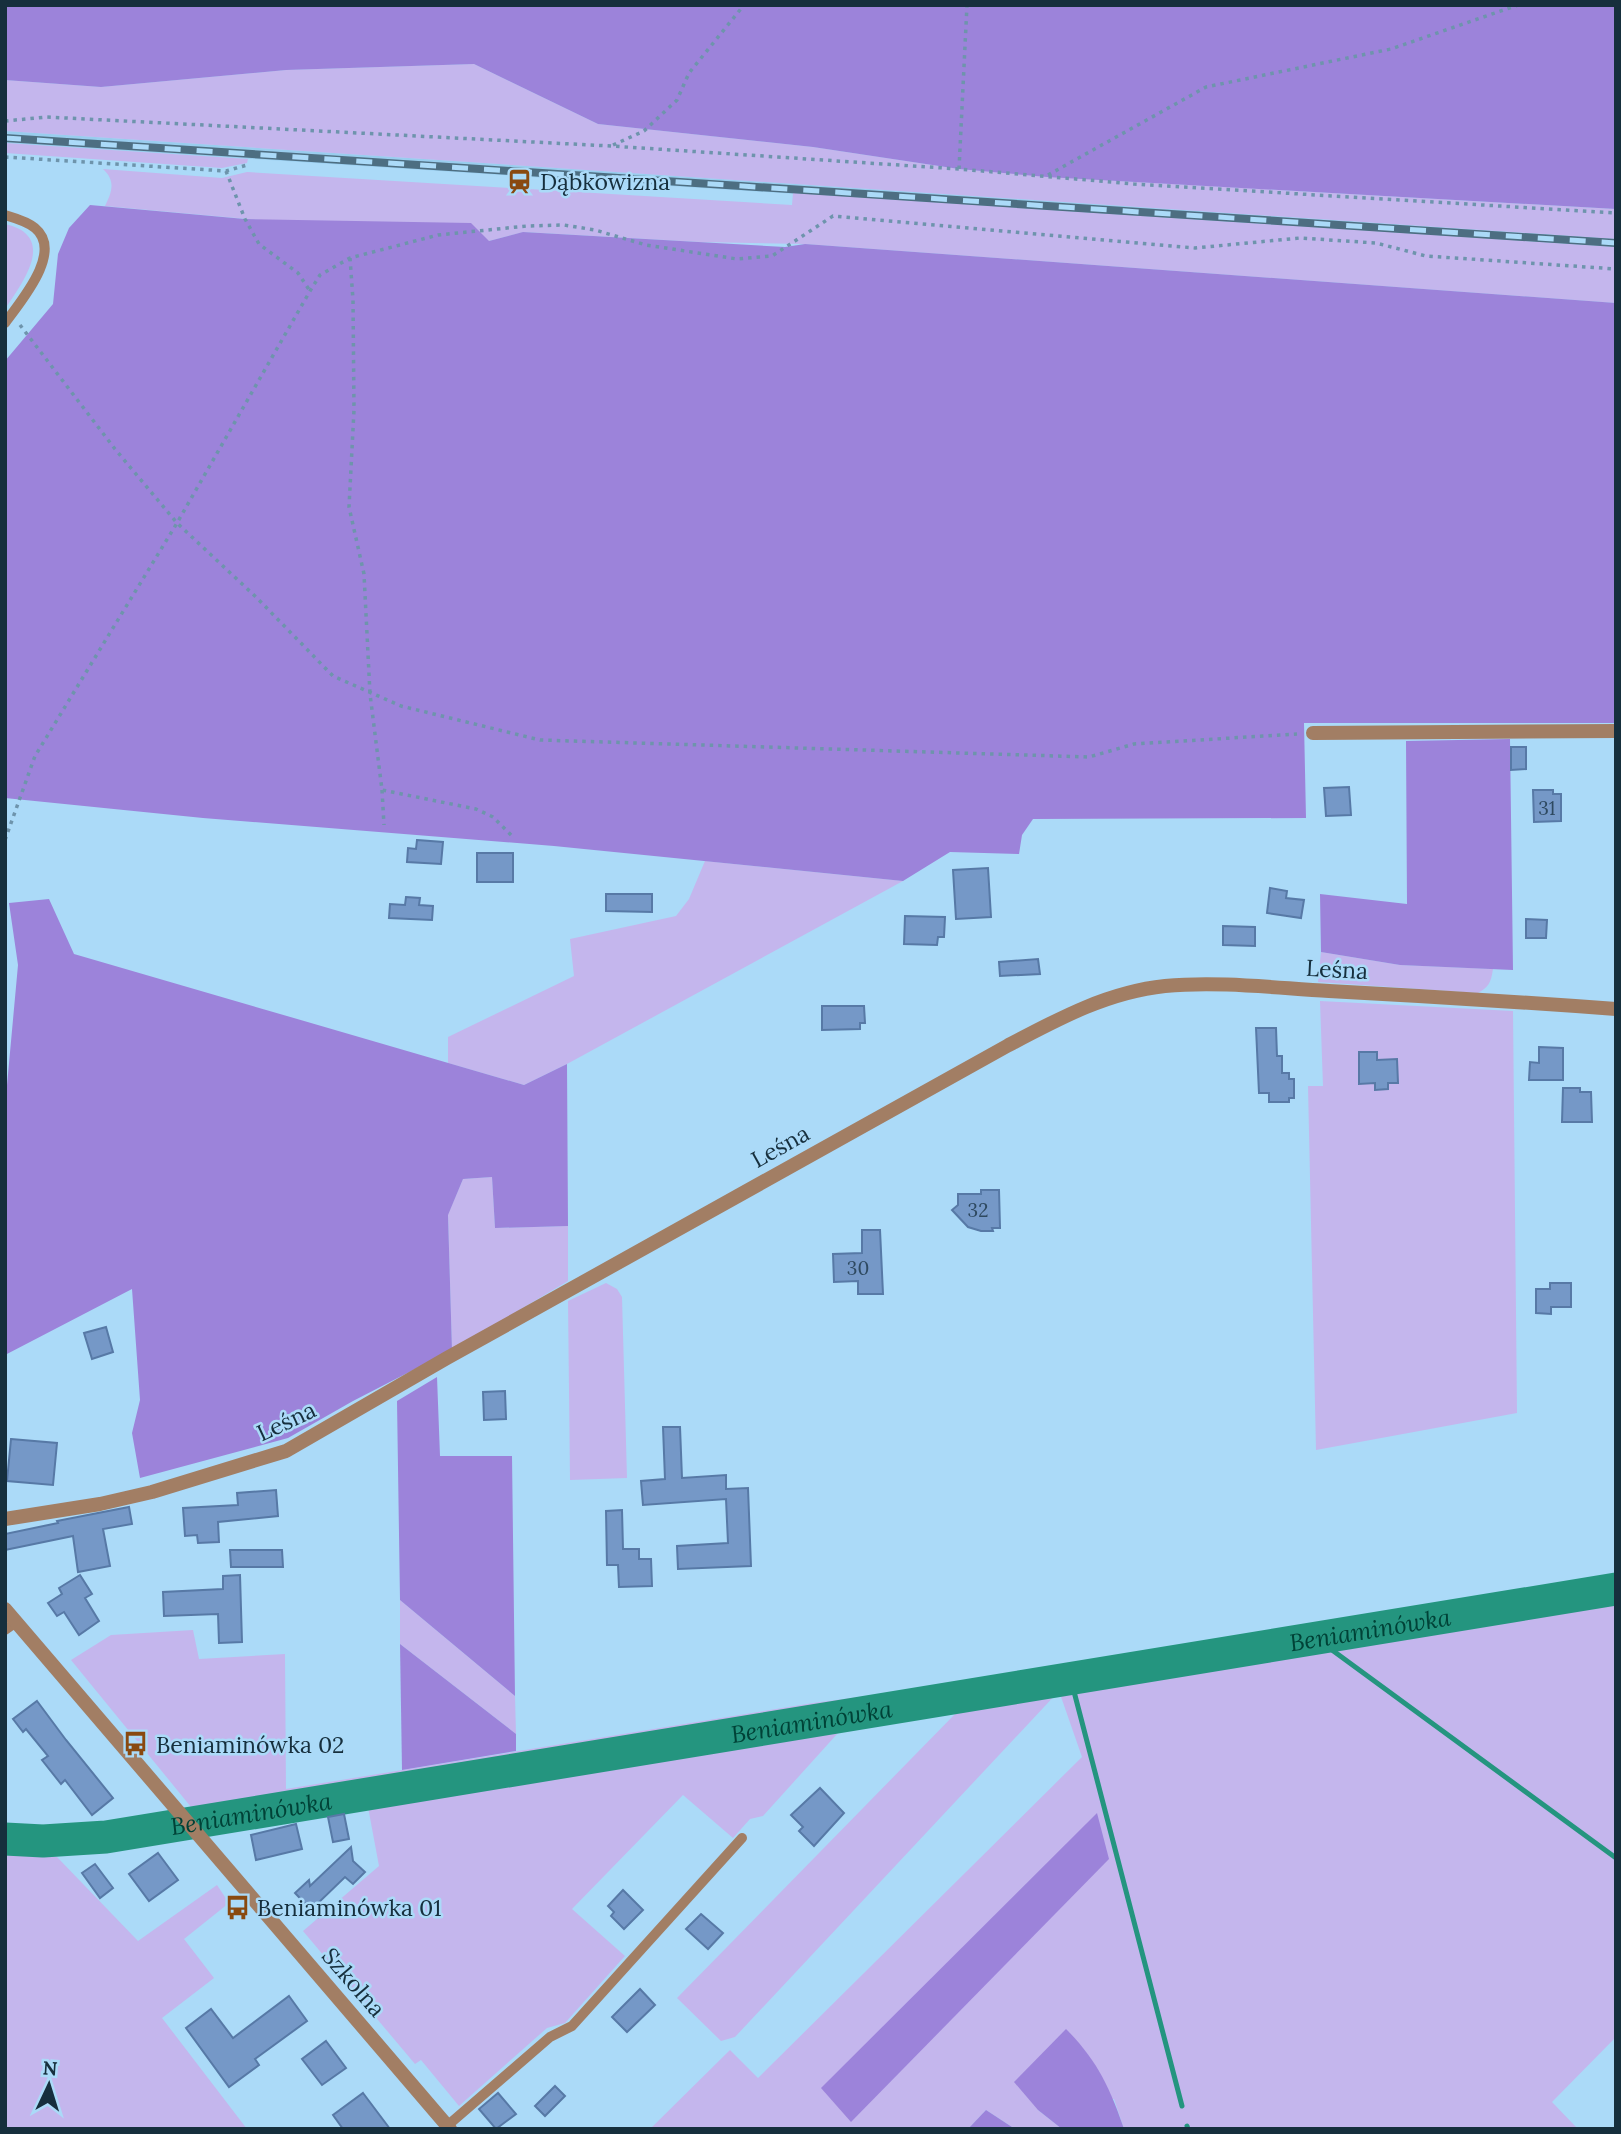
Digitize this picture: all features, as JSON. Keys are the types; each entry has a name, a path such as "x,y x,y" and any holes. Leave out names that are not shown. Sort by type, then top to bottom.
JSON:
{"street":[{"path":"1313,733 1616,731"},
{"name":"Leśna","path":"5,1519 100,1504 152,1492 286,1451 447,1358 1007,1046 1069,1013 1124,994 1164,986 1223,985 1616,1009"},
{"name":"Szkolna","path":"5,1609 10,1626 178,1811 202,1839 224,1874 263,1920 449,2127"}],"lane":[{"path":"5,215 36,229 43,237 46,252 35,281 8,318"},
{"path":"449,2127 550,2037 572,2026 742,1838"}],"path":[{"path":"611,146 644,131 677,100 689,74 744,5"},
{"path":"959,169 967,5"},
{"path":"1046,177 1206,87 1391,49 1518,5"},
{"path":"5,121 47,117 611,146 1616,213"},
{"path":"5,157 226,171 247,165"},
{"path":"226,171 245,219 259,244 298,273 310,291"},
{"path":"5,840 35,755 177,523 310,291 320,275 350,258 438,235 564,225 595,230 646,245 737,259 772,256 833,216 1195,248 1300,238 1350,241 1376,243 1426,256 1616,269"},
{"path":"350,258 354,410 349,507 364,575 370,694 384,825"},
{"path":"8,318 177,523 256,597 333,676 401,706 540,740 1089,757 1133,744 1313,733"},
{"path":"382,790 476,809 494,817 512,835"}],"shaded area":[{"path":"7,5 1616,5 1616,209 1047,177 959,169 813,147 598,124 474,64 286,70 101,87 5,80"},
{"path":"474,64 598,124 813,147 959,169 1120,181 1616,209 1616,239 5,131 5,80 101,87 286,70"},
{"path":"5,131 1616,239 1616,247 5,143"},
{"path":"5,143 248,159 247,163 222,168 5,153"},
{"path":"103,169 222,178 247,172 792,205 793,193 1616,247 1616,303 805,244 700,242 524,232 489,241 105,206 112,187 110,178"},
{"path":"90,205 245,219 471,223 489,241 523,232 785,247 805,244 1616,303 1616,723 1304,723 1306,818 1033,819 1022,835 1019,854 950,852 903,881 554,846 203,818 5,798 5,361 53,304 58,254 69,228"},
{"path":"5,224 21,230 30,239 33,249 27,273 5,309"},
{"path":"1510,739 1513,970 1400,965 1321,952 1320,894 1407,904 1406,741"},
{"path":"705,861 903,881 524,1085 448,1063 448,1037 574,976 570,939 676,916 689,899"},
{"path":"49,899 74,954 524,1085 567,1064 568,1226 495,1228 492,1177 463,1179 448,1215 452,1350 288,1438 140,1478 132,1433 140,1400 132,1289 5,1355 5,1107 18,965 9,903"},
{"path":"1321,952 1400,965 1493,969 1489,984 1478,993 1318,982"},
{"path":"1320,1001 1513,1011 1517,1413 1316,1450 1308,1086 1323,1086"},
{"path":"492,1177 495,1228 568,1226 568,1281 452,1350 448,1214 463,1179"},
{"path":"606,1283 617,1289 622,1297 627,1478 570,1480 568,1301"},
{"path":"437,1377 440,1456 512,1456 515,1696 400,1600 397,1401"},
{"path":"1616,1574 1616,2037 1552,2102 1578,2129 1124,2129 1114,2099 1038,2110 1062,2129 1015,2129 986,2110 968,2129 650,2129 730,2050 758,2078 1082,1757 1059,1691 735,2037 721,2041 677,1998 956,1713 838,1733 763,1816 750,1819 733,1838 683,1795 572,1909 625,1956 565,2023 547,2028 459,2106 421,2060 415,2064 303,1931 379,1866 368,1807 214,1831 195,1806 191,1807 71,1660 111,1635 193,1630 199,1659 285,1654 286,1789 813,1703 913,1690"},
{"path":"400,1600 515,1696 516,1734 400,1644"},
{"path":"400,1644 516,1734 516,1751 402,1770"},
{"path":"1097,1813 1109,1859 851,2122 821,2088"},
{"path":"5,1850 57,1857 138,1941 217,1885 229,1903 184,1939 214,1978 162,2018 247,2129 5,2129"},
{"path":"1066,2029 1101,2075 1124,2129 1062,2129 1038,2110 1014,2082"},
{"path":"986,2110 1015,2129 968,2129"}],"building":[{"path":"1511,747 1526,747 1526,769 1511,770"},
{"path":"1349,787 1351,815 1326,816 1324,788"},
{"path":"1533,790 1553,790 1553,794 1561,794 1561,821 1534,822"},
{"path":"417,840 443,842 441,864 407,862 408,848 416,849"},
{"path":"477,853 513,853 513,882 477,882"},
{"path":"988,868 991,917 956,919 953,870"},
{"path":"1270,888 1287,891 1286,898 1304,900 1301,918 1267,913"},
{"path":"606,894 652,894 652,912 606,911"},
{"path":"406,897 420,898 419,905 433,906 432,920 389,918 390,904 405,905"},
{"path":"905,916 945,917 944,937 938,937 937,945 904,944"},
{"path":"1526,919 1547,920 1546,938 1526,938"},
{"path":"1223,926 1255,927 1255,946 1223,945"},
{"path":"1038,959 1040,974 1000,976 999,962"},
{"path":"822,1006 864,1006 865,1023 860,1023 860,1029 822,1030"},
{"path":"1256,1028 1276,1028 1277,1056 1282,1056 1282,1073 1289,1073 1289,1079 1294,1079 1294,1098 1289,1098 1289,1102 1269,1102 1269,1093 1259,1093"},
{"path":"1539,1047 1563,1048 1563,1080 1529,1080 1530,1062 1539,1063"},
{"path":"1359,1052 1377,1052 1377,1060 1397,1059 1398,1083 1388,1083 1388,1089 1375,1090 1375,1083 1359,1084"},
{"path":"1563,1088 1580,1088 1580,1092 1591,1092 1592,1122 1562,1122"},
{"path":"981,1190 999,1190 1000,1228 992,1228 993,1231 968,1227 952,1210 958,1205 958,1194 981,1194"},
{"path":"862,1230 880,1230 883,1294 858,1294 858,1281 834,1282 833,1254 862,1253"},
{"path":"1550,1283 1571,1283 1571,1307 1551,1307 1551,1314 1536,1313 1536,1289 1550,1289"},
{"path":"106,1327 113,1352 92,1359 84,1333"},
{"path":"505,1391 506,1419 484,1420 483,1392"},
{"path":"663,1427 680,1427 682,1478 726,1475 726,1489 748,1488 751,1566 678,1569 677,1546 728,1543 726,1499 643,1505 641,1481 665,1479"},
{"path":"11,1439 57,1443 53,1485 7,1481"},
{"path":"276,1490 278,1516 218,1522 219,1542 198,1543 197,1535 185,1536 183,1508 238,1505 237,1493"},
{"path":"129,1507 132,1524 103,1529 110,1566 78,1572 73,1536 5,1550 5,1534"},
{"path":"622,1510 623,1549 639,1549 639,1559 651,1559 652,1586 619,1587 618,1565 607,1565 606,1511"},
{"path":"230,1550 282,1550 283,1567 231,1567"},
{"path":"80,1575 92,1594 85,1598 99,1621 79,1635 64,1612 57,1616 48,1603 62,1594 59,1588"},
{"path":"240,1575 242,1642 219,1643 218,1614 164,1616 163,1592 223,1589 223,1576"},
{"path":"37,1701 113,1798 92,1815 65,1780 61,1784 42,1760 48,1756 26,1729 23,1732 13,1719"},
{"path":"820,1788 844,1813 814,1846 799,1831 803,1827 791,1815"},
{"path":"344,1814 349,1839 333,1842 328,1817"},
{"path":"296,1824 302,1849 256,1860 251,1835"},
{"path":"351,1847 353,1861 365,1872 353,1884 345,1877 315,1906 317,1916 295,1893 309,1880 310,1886"},
{"path":"158,1853 178,1880 149,1901 129,1874"},
{"path":"95,1864 113,1888 100,1898 82,1873"},
{"path":"623,1890 643,1910 624,1929 611,1916 614,1912 608,1906"},
{"path":"701,1914 723,1933 708,1949 686,1929"},
{"path":"640,1989 655,2005 627,2032 612,2017"},
{"path":"289,1996 307,2021 255,2059 259,2065 229,2087 186,2028 211,2009 233,2038"},
{"path":"326,2041 346,2068 322,2085 302,2059"},
{"path":"555,2086 565,2096 545,2116 535,2106"},
{"path":"363,2093 390,2129 343,2129 333,2115"},
{"path":"498,2093 516,2114 496,2129 479,2109"}],"waterway":[{"name":"Beniaminówka","path":"5,1839 43,1841 106,1837 1616,1589"},
{"path":"1317,1639 1616,1858"},
{"path":"1071,1680 1182,2106"}],"railway":[{"path":"5,138 1616,243"}],"place":[{"name":"Dąbkowizna","path":"520,181"},
{"name":"Beniaminówka 02","path":"136,1744"},
{"name":"Beniaminówka 01","path":"237,1907"}]}
